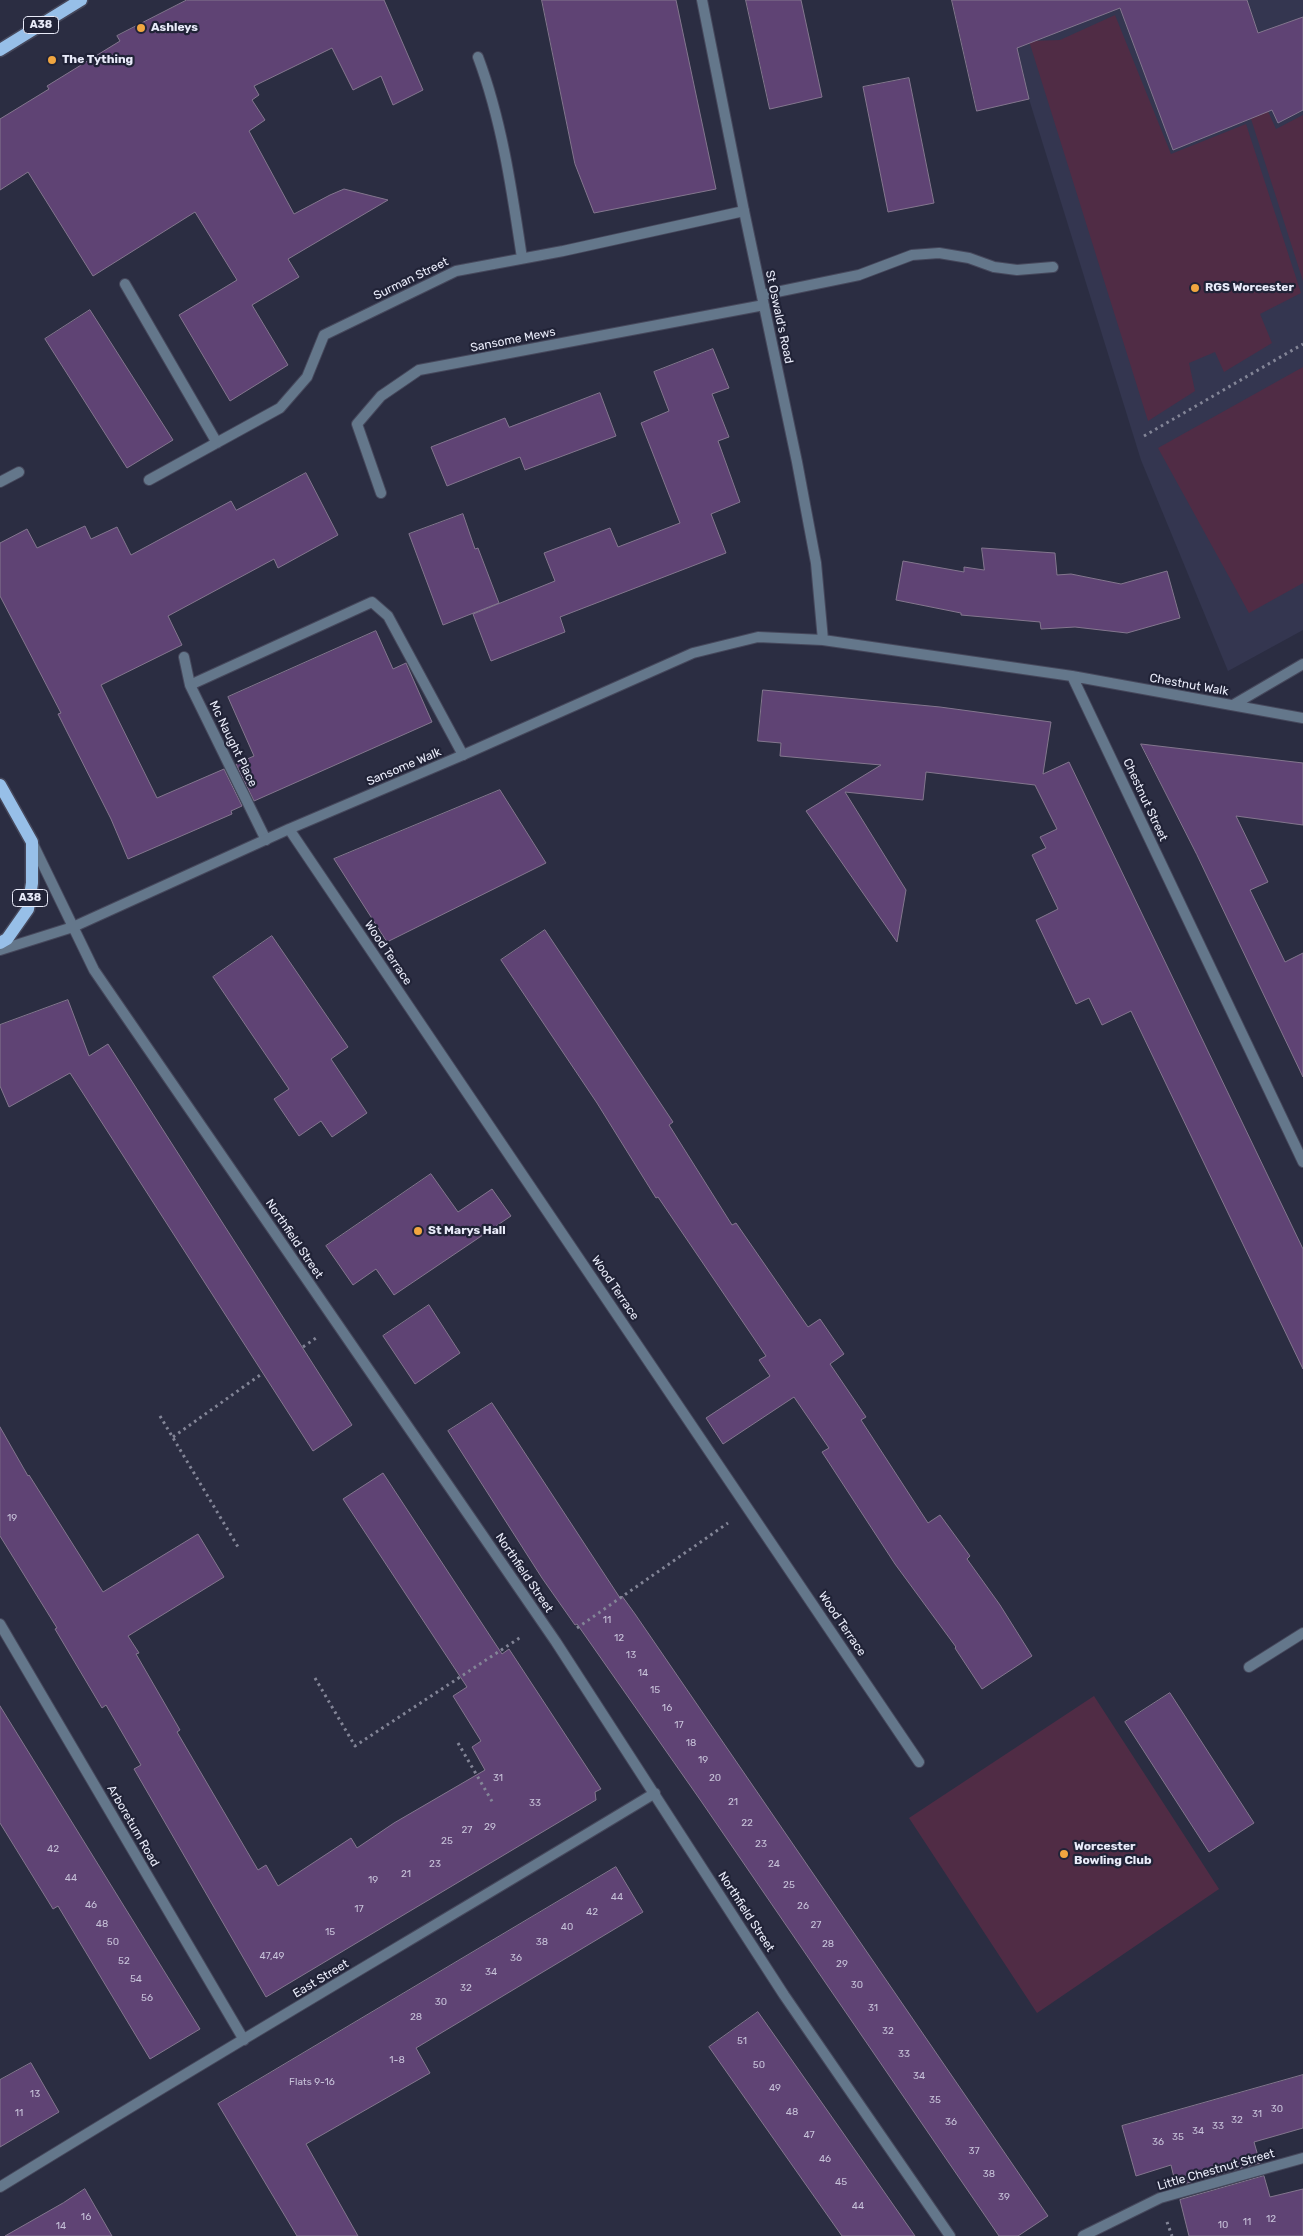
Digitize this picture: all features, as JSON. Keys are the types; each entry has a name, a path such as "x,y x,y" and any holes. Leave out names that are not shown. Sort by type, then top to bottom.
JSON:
{"main road":[{"name":"A38","path":"0,50 81,0"},
{"name":"A38","path":"0,785 32,842 32,883 28,909 7,939 0,943"}],"street":[{"name":"St Oswald's Road","path":"702,0 744,211 798,462 816,563 823,640"},
{"path":"478,57 488,84 503,146 522,258"},
{"name":"Surman Street","path":"150,480 280,408 307,377 324,335 456,271 744,211"},
{"path":"763,300 859,275 912,255 939,253 969,258 994,268 1017,270 1053,267"},
{"path":"125,284 217,443"},
{"name":"Sansome Mews","path":"381,493 357,424 381,396 419,370 763,300"},
{"path":"0,482 20,472"},
{"path":"190,684 372,602 388,616 463,756"},
{"name":"Sansome Walk","path":"0,950 73,926 289,829 463,756 693,653 758,637 823,640"},
{"path":"823,640 1072,676"},
{"name":"Mc Naught Place","path":"184,657 190,684 266,840"},
{"path":"1233,706 1303,664"},
{"name":"Chestnut Walk","path":"1072,676 1303,718"},
{"name":"Chestnut Street","path":"1072,676 1303,1162"},
{"name":"Wood Terrace","path":"289,829 919,1762"},
{"name":"Northfield Street","path":"32,842 94,970 556,1642 784,1995 950,2236"},
{"name":"Arboretum Road","path":"0,1624 244,2040"},
{"path":"1249,1667 1303,1633"},
{"name":"East Street","path":"0,2187 164,2086 655,1793"},
{"name":"Little Chestnut Street","path":"1083,2236 1160,2198 1303,2158"}],"path":[{"path":"1144,436 1303,344"},
{"path":"172,1437 263,1373"},
{"path":"160,1416 238,1547"},
{"path":"556,1642 749,1509"},
{"path":"315,1678 354,1746 543,1623"},
{"path":"458,1743 493,1803"}],"shaded area":[{"name":"RGS Worcester","path":"1007,0 1303,0 1303,630 1228,671 1141,460 1029,99"},
{"path":"1115,15 1171,154 1246,124 1301,293 1260,314 1272,343 1224,372 1215,352 1189,363 1195,391 1148,421 1029,41 1060,40"},
{"path":"1257,87 1276,129 1303,115 1303,281 1243,94"},
{"path":"1303,367 1303,583 1249,613 1158,448"},
{"name":"Worcester Bowling Club","path":"1094,1696 1219,1889 1037,2013 909,1818"}],"building":[{"path":"187,0 384,0 423,90 393,105 381,76 353,90 332,48 254,86 259,95 252,100 265,120 249,131 294,214 344,189 388,200 288,259 299,277 252,305 288,365 230,401 179,315 237,280 195,212 93,276 28,172 0,190 0,119 49,89 47,86 120,41 117,36"},
{"path":"542,0 676,0 716,189 594,213 575,164"},
{"path":"746,0 801,0 822,97 770,109"},
{"path":"952,0 1247,0 1258,33 1303,17 1303,110 1278,123 1272,110 1173,150 1120,8 1017,48 1029,99 977,111"},
{"path":"909,78 934,203 888,212 863,87"},
{"path":"90,310 173,440 127,468 45,339"},
{"path":"713,349 729,388 712,394 729,437 718,441 740,502 711,514 726,553 560,617 565,632 491,661 473,614 555,581 544,553 610,528 618,547 680,523 641,423 669,411 654,372"},
{"path":"600,393 616,436 525,470 520,457 447,486 431,447 505,418 509,427"},
{"path":"306,473 338,535 278,568 274,559 168,616 182,645 101,685 157,798 224,769 242,806 231,811 232,814 128,859 111,819 58,714 61,713 0,596 0,543 27,529 37,548 85,526 91,539 117,527 131,555 231,501 236,510"},
{"path":"463,514 475,549 478,548 499,603 443,625 409,534"},
{"path":"982,548 1055,553 1057,575 1071,574 1121,584 1167,571 1180,618 1127,633 1075,627 1041,629 1040,622 961,615 961,613 896,600 903,561 964,572 964,567 984,570"},
{"path":"376,631 393,669 406,663 432,722 254,801 236,764 254,756 228,697"},
{"path":"763,690 940,707 1051,722 1043,774 1069,762 1303,1249 1303,1369 1131,1011 1102,1025 1089,998 1076,1004 1036,920 1058,909 1032,855 1046,848 1040,837 1057,829 1035,785 926,772 923,800 845,792 906,890 897,942 806,811 881,765 780,756 781,743 758,741"},
{"path":"1141,744 1303,763 1303,825 1236,816 1268,882 1250,890 1285,962 1303,953 1303,1077 1197,855"},
{"path":"500,790 546,863 387,942 334,859"},
{"path":"545,930 673,1122 669,1125 732,1225 736,1223 808,1327 820,1319 844,1354 830,1364 866,1417 861,1420 928,1523 940,1515 970,1556 967,1559 1000,1605 1032,1656 982,1689 956,1647 895,1564 822,1452 829,1448 794,1397 723,1444 706,1418 770,1376 759,1360 766,1356 658,1197 656,1198 597,1103 501,960"},
{"path":"272,936 348,1047 331,1059 367,1113 332,1137 321,1121 299,1136 274,1099 289,1089 213,977"},
{"path":"68,1000 89,1056 108,1044 352,1425 313,1451 70,1073 9,1107 0,1086 0,1025"},
{"name":"St Marys Hall","path":"431,1174 458,1212 492,1189 511,1216 394,1295 376,1269 353,1285 326,1246"},
{"path":"429,1305 460,1353 415,1384 383,1336"},
{"path":"492,1403 620,1598 622,1596 635,1614 1048,2216 1018,2236 999,2236 701,1801 577,1624 575,1625 542,1578 448,1431"},
{"path":"0,1427 28,1476 103,1592 198,1534 224,1577 128,1636 139,1653 136,1654 180,1730 177,1732 258,1870 266,1865 278,1886 351,1838 357,1848 394,1823 485,1770 472,1747 481,1741 453,1696 467,1687 343,1499 383,1473 502,1654 509,1649 601,1789 595,1792 596,1800 266,1997 134,1769 141,1765 106,1705 102,1708 55,1629 57,1628 0,1536"},
{"path":"1170,1693 1254,1823 1209,1852 1125,1722"},
{"path":"0,1706 200,2029 150,2059 58,1906 53,1909 0,1823"},
{"path":"616,1867 643,1912 416,2048 430,2073 306,2144 358,2236 297,2236 218,2104"},
{"path":"758,2012 915,2236 842,2236 709,2047"},
{"path":"31,2063 59,2112 0,2147 0,2080"},
{"path":"1303,2075 1303,2128 1254,2142 1260,2163 1176,2186 1171,2165 1136,2176 1122,2126"},
{"path":"1264,2176 1270,2197 1303,2189 1303,2236 1189,2236 1180,2200"},
{"path":"85,2189 112,2236 5,2236 63,2203"}],"place":[{"name":"Ashleys","path":"141,28"},
{"name":"The Tything","path":"52,60"},
{"name":"RGS Worcester","path":"1195,288"},
{"name":"St Marys Hall","path":"418,1231"},
{"name":"Worcester Bowling Club","path":"1064,1854"}]}
